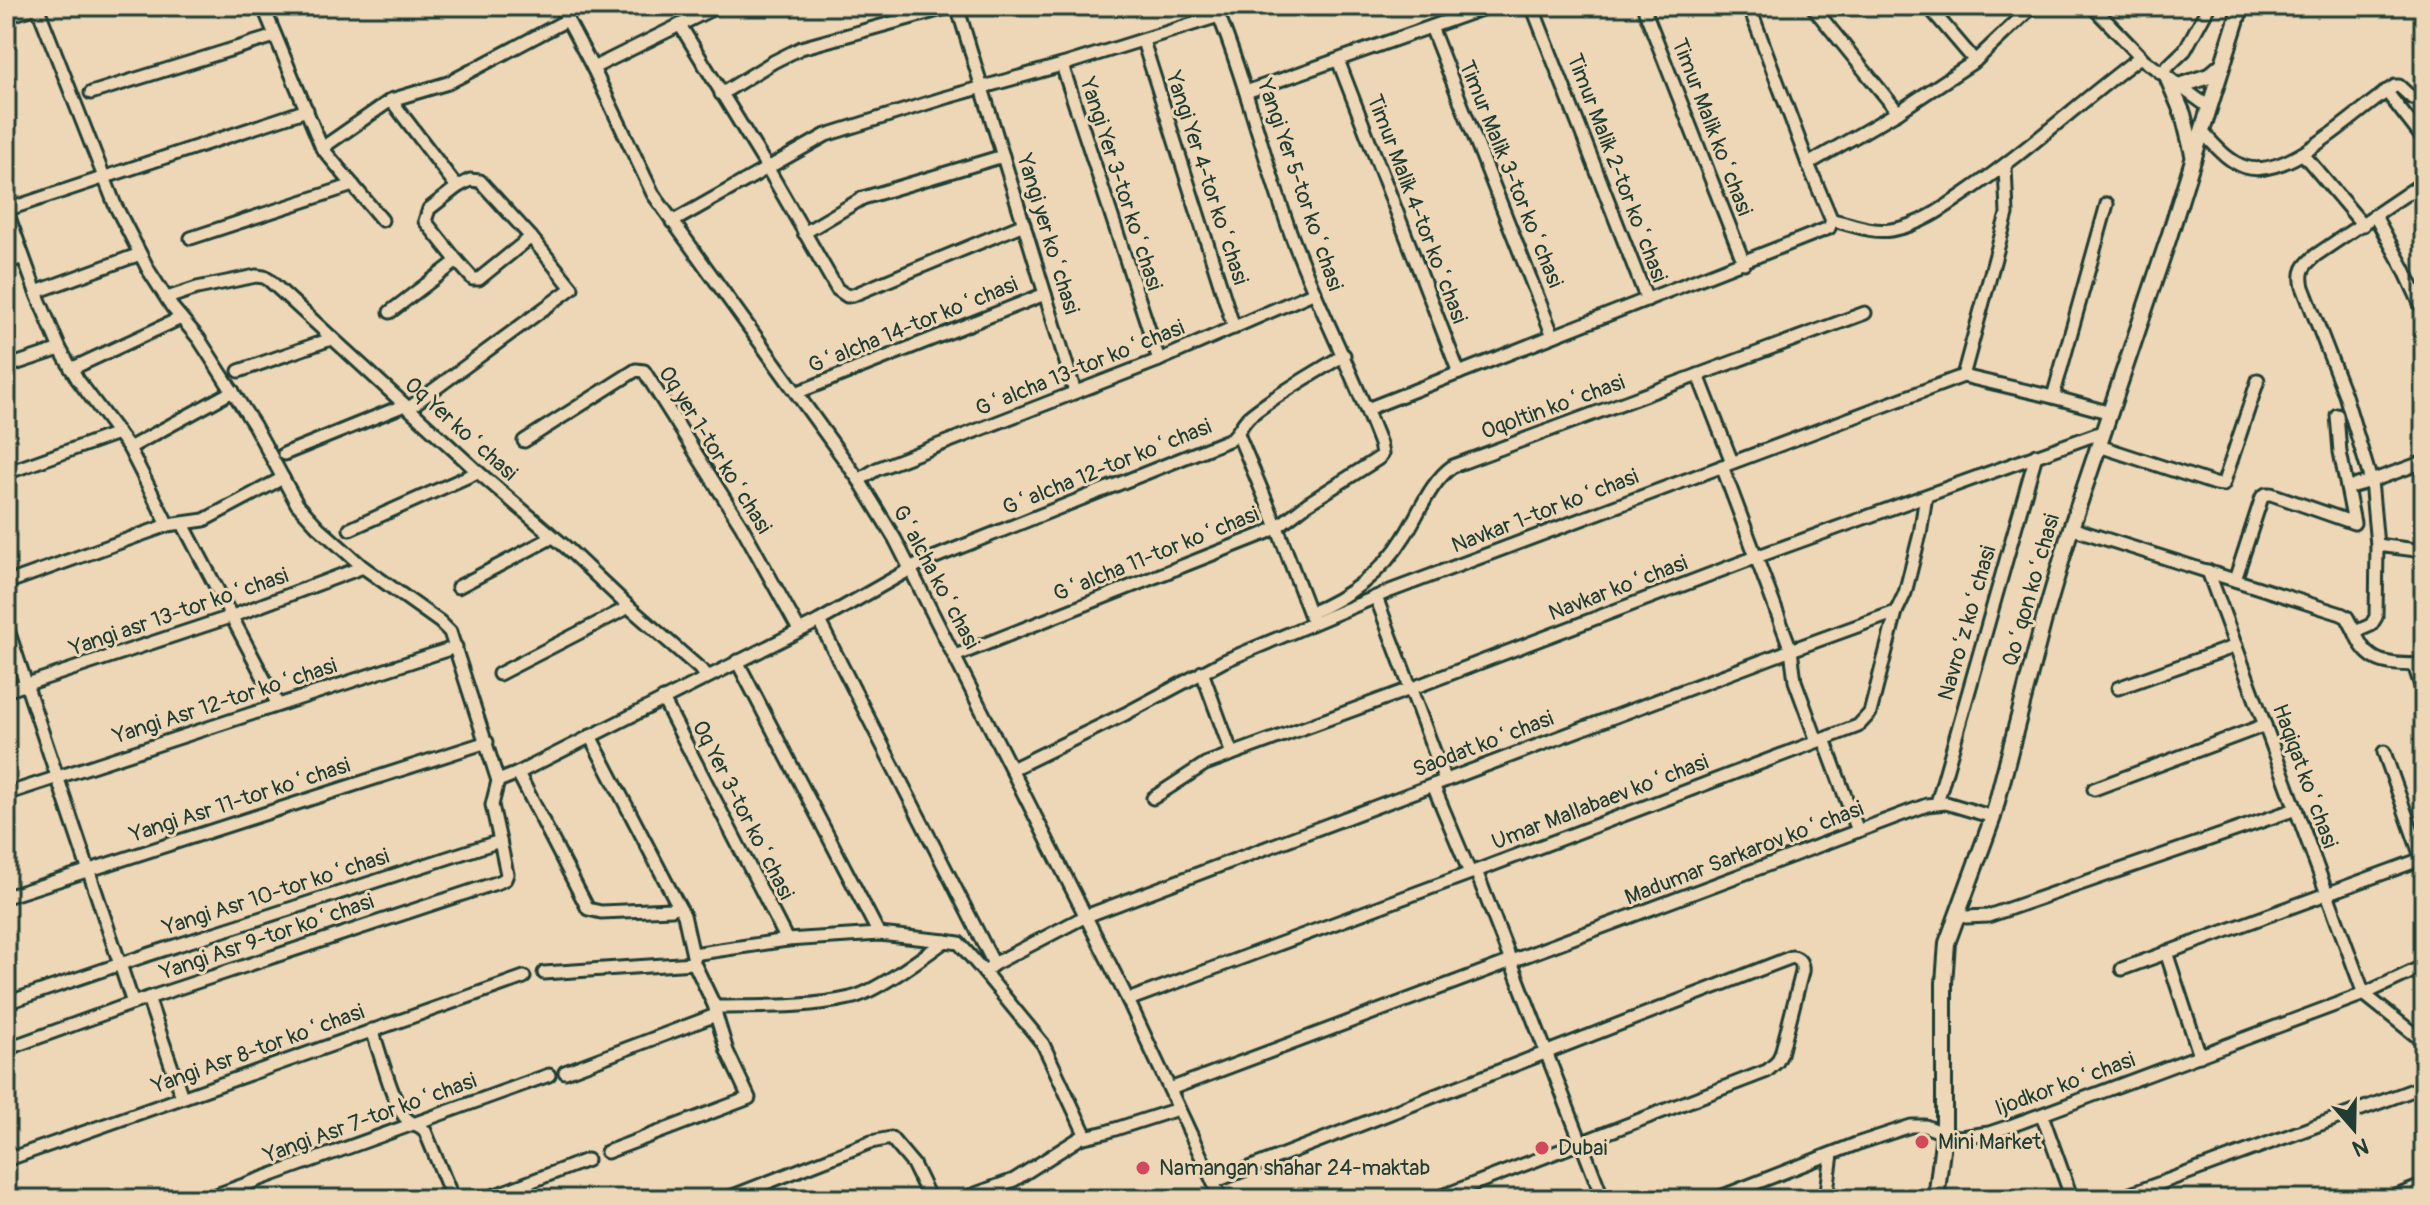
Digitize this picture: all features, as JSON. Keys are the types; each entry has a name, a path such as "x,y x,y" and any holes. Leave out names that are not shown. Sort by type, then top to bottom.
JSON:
{"highway":[{"path":"6,14 34,6"}],"main road":[{"name":"Qoʻqon koʻchasi","path":"1936,1199 1944,1133 1947,943 1993,817 2071,528 2194,159 2241,6"},
{"path":"2194,159 2169,79 2209,76 2223,64"}],"street":[{"path":"34,6 104,177 140,254 233,391 306,515 363,567 446,626 456,647 498,781 492,805 500,841"},
{"path":"263,6 322,148 382,220"},
{"name":"Gʻalcha koʻchasi","path":"560,6 653,194 883,517 1128,1000 1221,1199"},
{"path":"593,68 718,6"},
{"path":"721,94 801,48 955,6"},
{"name":"Yangi yer koʻchasi","path":"955,6 983,87 1075,392"},
{"path":"1246,92 1490,6"},
{"name":"Timur Malik 2-tor koʻchasi","path":"1532,6 1647,300"},
{"name":"Timur Malik koʻchasi","path":"1643,6 1744,263"},
{"path":"1367,409 1829,228 1831,218 1749,6"},
{"path":"1812,6 1898,112"},
{"path":"1928,6 1975,61"},
{"path":"1808,164 1898,112 1975,61 2033,6"},
{"path":"2092,6 2140,57 2210,108"},
{"path":"2169,79 2209,6"},
{"path":"672,222 826,135 1143,41 1217,11"},
{"name":"Yangi Yer 5-tor koʻchasi","path":"1217,11 1291,235 1367,409 1382,454 1277,527"},
{"path":"322,148 391,100 448,83 567,20"},
{"path":"680,25 837,289 847,296 1024,224"},
{"name":"Timur Malik 3-tor koʻchasi","path":"1431,27 1553,336"},
{"path":"91,93 275,36"},
{"name":"Yangi Yer 4-tor koʻchasi","path":"1143,41 1234,328"},
{"path":"1831,218 1873,230 1889,231 1909,226 1945,207 2005,166 2140,57"},
{"name":"Timur Malik 4-tor koʻchasi","path":"1338,60 1459,373"},
{"name":"Yangi Yer 3-tor koʻchasi","path":"1062,65 1159,360"},
{"path":"2202,132 2227,158 2249,168 2272,167 2303,154 2398,85 2412,98 2424,92"},
{"path":"2386,91 2424,140"},
{"path":"391,100 457,187"},
{"path":"168,525 129,448 71,369 60,349 6,210 307,110"},
{"path":"2303,154 2363,225"},
{"path":"804,233 863,198 1003,156"},
{"path":"2005,166 2007,214 1963,376 2111,413"},
{"path":"284,454 407,407 572,288 531,237 480,181 470,180 457,187 429,209 425,221 473,279 479,279 531,237"},
{"path":"2355,632 2371,625 2376,617 2377,545 2371,481 2345,395 2303,287 2301,273 2316,255 2424,182"},
{"path":"191,238 353,185"},
{"path":"2053,397 2107,204"},
{"path":"2375,216 2424,312"},
{"path":"36,292 140,254"},
{"path":"6,263 23,257"},
{"path":"390,312 457,261"},
{"name":"Oq Yer koʻchasi","path":"167,298 197,288 264,277 707,675"},
{"name":"Gʻalcha 13-tor koʻchasi","path":"859,480 877,469 1159,360 1315,292"},
{"name":"Gʻalcha 14-tor koʻchasi","path":"796,393 1045,294"},
{"name":"Oqoltin koʻchasi","path":"1311,618 1381,566 1404,538 1437,480 1453,466 1865,313"},
{"path":"71,369 181,318"},
{"path":"239,371 331,339"},
{"path":"6,367 60,349"},
{"name":"Gʻalcha 12-tor koʻchasi","path":"910,569 1223,443 1238,434 1242,423 1256,411 1344,355"},
{"name":"Oq yer 1-tor koʻchasi","path":"524,441 636,370 644,371 741,525 799,630"},
{"path":"1698,375 1756,557 1791,650 1795,681 1858,831"},
{"name":"Navkar 1-tor koʻchasi","path":"1012,769 1311,618 1376,597 1963,376"},
{"path":"2099,446 2223,485 2258,380"},
{"path":"129,448 233,391"},
{"path":"2235,580 2264,495 2271,494 2352,524 2355,519 2340,452 2337,415"},
{"name":"Navkar koʻchasi","path":"1153,798 1205,764 1756,557 2105,431"},
{"path":"6,473 118,433"},
{"name":"Gʻalcha 11-tor koʻchasi","path":"955,656 1277,527 1238,434"},
{"name":"Navroʻz koʻchasi","path":"1937,803 2036,455"},
{"path":"2347,488 2424,462"},
{"path":"350,529 478,472"},
{"path":"6,583 168,525 204,520 283,478"},
{"name":"Umar Mallabaev koʻchasi","path":"1128,1000 1858,726 1870,713 1896,612 1905,593 1926,496"},
{"path":"183,524 278,705"},
{"path":"1277,527 1311,618"},
{"path":"2071,528 2341,614 2347,617 2361,648 2371,657 2384,663 2419,665 2424,695"},
{"path":"458,587 553,537"},
{"path":"2377,545 2424,551"},
{"name":"Yangi asr 13-tor koʻchasi","path":"6,691 230,617 363,567"},
{"path":"498,781 819,621 910,569"},
{"name":"Haqiqat koʻchasi","path":"2208,571 2364,994"},
{"path":"1376,597 1410,689 1439,782 1603,1199"},
{"path":"499,674 629,607"},
{"name":"Saodat koʻchasi","path":"989,968 1086,916 1896,612"},
{"path":"819,621 989,968 1043,1044 1086,1136"},
{"path":"6,624 133,1003"},
{"path":"2118,688 2236,646"},
{"name":"Yangi Asr 12-tor koʻchasi","path":"6,794 456,647"},
{"path":"737,661 879,934"},
{"path":"1202,672 1232,754"},
{"name":"Oq Yer 3-tor koʻchasi","path":"663,699 787,940"},
{"path":"2094,789 2265,725"},
{"path":"590,736 684,915 694,958 727,1051 749,1098 607,1152"},
{"name":"Yangi Asr 11-tor koʻchasi","path":"6,897 487,742"},
{"path":"2122,969 2417,862 2420,854 2384,752"},
{"path":"518,773 588,909 601,912 672,909 677,903"},
{"path":"1937,803 1993,817"},
{"name":"Madumar Sarkarov koʻchasi","path":"1170,1089 1937,803"},
{"path":"1957,914 1966,917 1988,916 2296,809"},
{"name":"Yangi Asr 10-tor koʻchasi","path":"6,1003 500,841"},
{"name":"Yangi Asr 9-tor koʻchasi","path":"6,1049 133,1003 499,882 507,874 500,841"},
{"path":"544,973 694,958 787,940 879,934 959,943 989,968"},
{"path":"565,1072 715,1011 853,998 920,960 945,941"},
{"path":"2166,952 2200,1056"},
{"path":"1213,1182 1792,957 1801,963 1802,972 1781,1054 1772,1067 1435,1199"},
{"name":"Ijodkor koʻchasi","path":"1715,1199 1911,1126 1925,1126 1960,1137 1989,1133 2364,994 2424,966"},
{"name":"Yangi Asr 8-tor koʻchasi","path":"6,1160 524,977"},
{"path":"2364,994 2424,1042"},
{"path":"148,998 182,1097"},
{"path":"372,1030 399,1107 409,1121 425,1131 453,1199"},
{"name":"Yangi Asr 7-tor koʻchasi","path":"205,1199 549,1075"},
{"path":"2117,1199 2424,1086"},
{"path":"967,1198 1014,1180 1086,1136 1178,1109"},
{"path":"2042,1115 2072,1199"},
{"path":"725,1199 871,1142 891,1138 913,1164 930,1199"},
{"path":"1826,1199 1832,1154"},
{"path":"485,1199 587,1160"},
{"path":"2389,1199 2424,1185"}],"place":[{"name":"Mini Market","path":"1922,1142"},
{"name":"Dubai","path":"1542,1148"},
{"name":"Namangan shahar 24-maktab","path":"1143,1168"}]}
